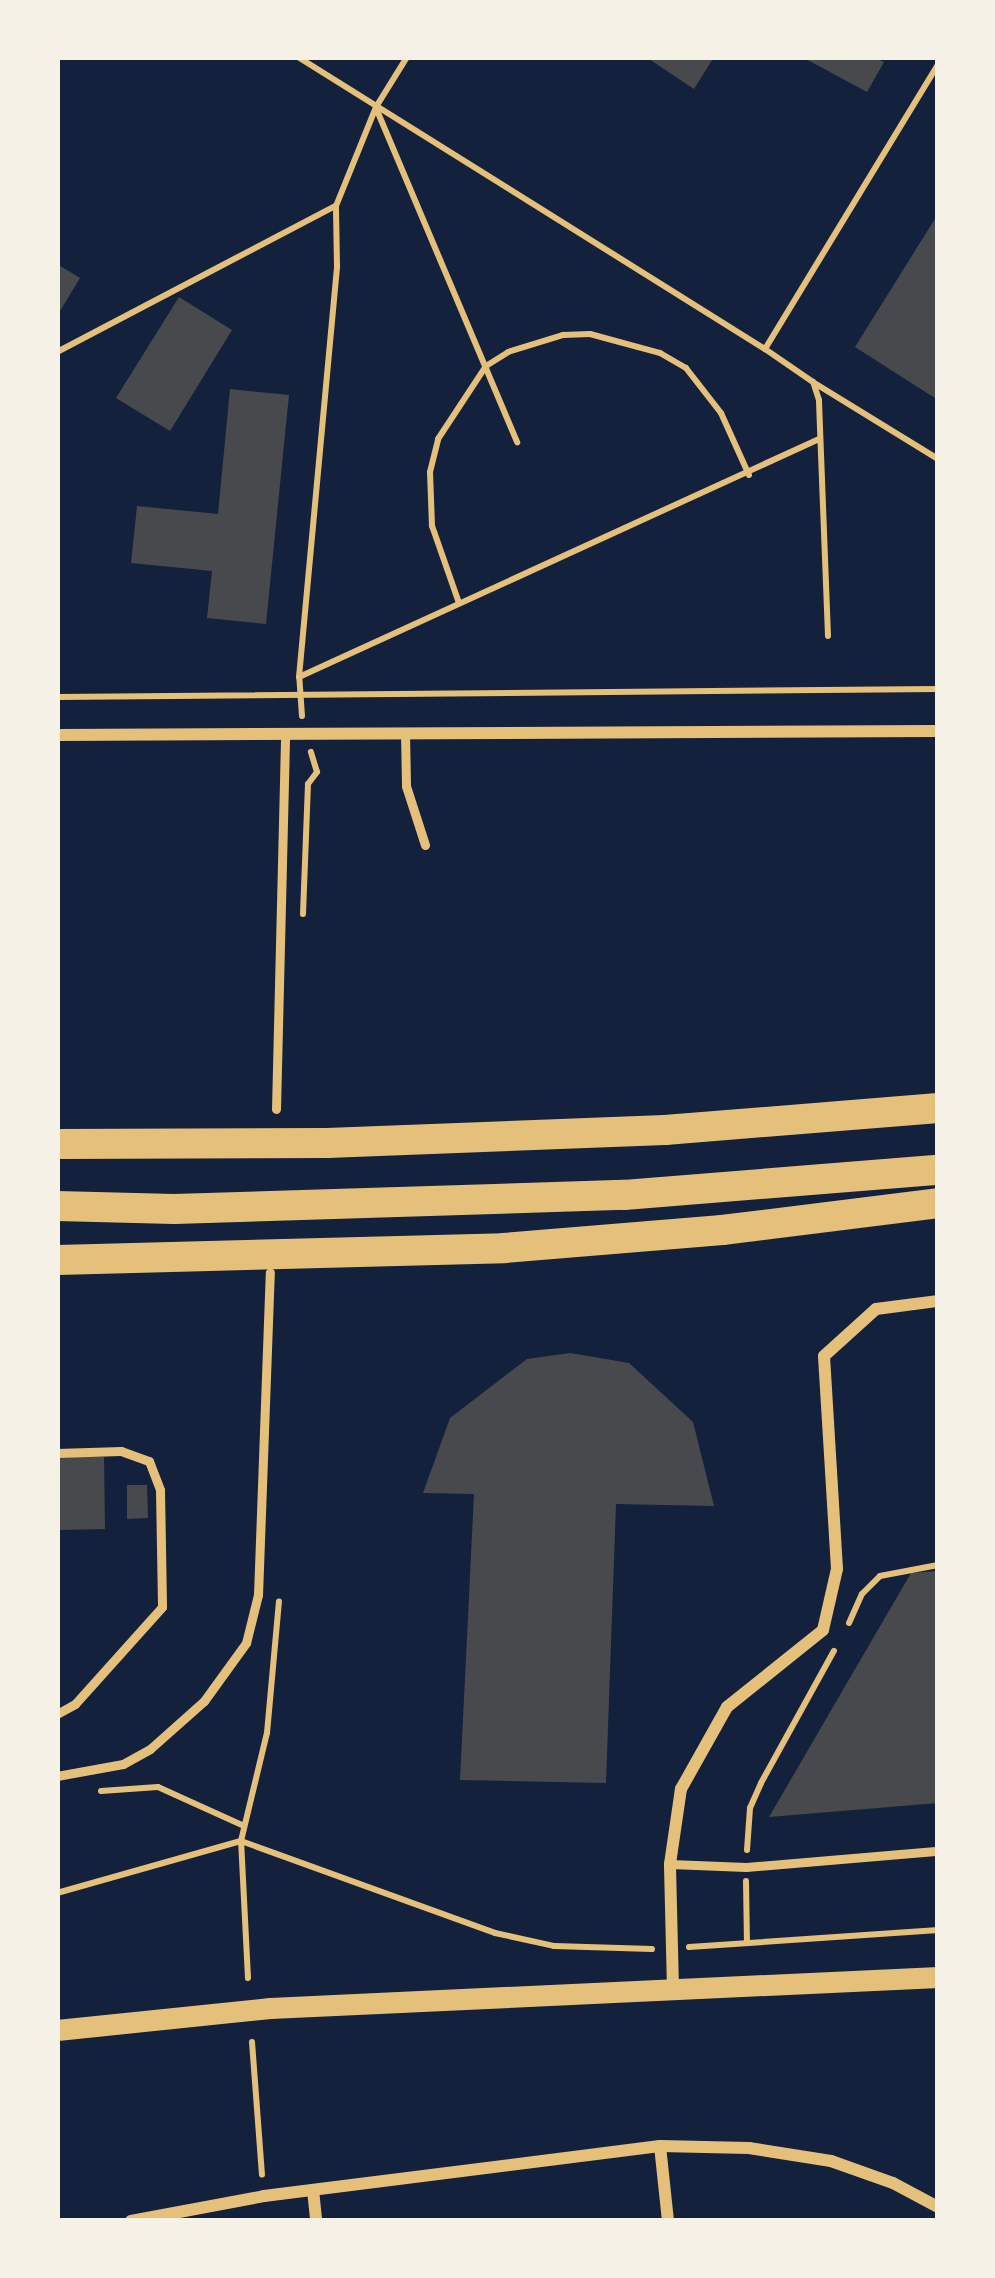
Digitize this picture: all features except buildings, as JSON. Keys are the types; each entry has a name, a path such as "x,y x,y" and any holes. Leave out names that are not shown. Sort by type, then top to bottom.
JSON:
{"highway":[{"path":"57,1144 327,1143 664,1130 938,1108"},
{"path":"57,1206 174,1209 624,1195 938,1170"},
{"path":"57,1260 504,1248 722,1230 938,1203"}],"street":[{"path":"57,735 938,731"},
{"path":"673,1989 670,1864 681,1789 727,1706 823,1630 837,1569 824,1356 876,1310 938,1300"},
{"path":"63,2030 269,2008 938,1977"},
{"path":"131,2221 264,2196 660,2146 748,2148 830,2161 893,2183 938,2207"},
{"path":"660,2146 668,2221"},
{"path":"313,2190 316,2221"}],"lane":[{"path":"405,734 406,785 425,845"},
{"path":"276,1109 285,735"},
{"path":"57,1776 123,1764 150,1749 203,1701 246,1643 258,1595 270,1272"},
{"path":"57,1453 121,1451 149,1461 160,1490 162,1606 76,1704 57,1714"},
{"path":"670,1864 746,1867 938,1851"}],"path":[{"path":"298,57 938,459"},
{"path":"303,931 308,784 317,772 298,697 338,266 336,206 376,107 407,57"},
{"path":"765,349 938,65"},
{"path":"376,107 517,442"},
{"path":"57,352 336,206"},
{"path":"459,603 431,526 430,472 438,440 486,367 508,352 563,334 623,339 660,352 686,368 722,412 749,475"},
{"path":"813,382 820,438 821,573 828,637"},
{"path":"299,677 749,475 820,438"},
{"path":"57,697 938,688"},
{"path":"747,1943 750,1808 761,1783 862,1594 880,1576 938,1565"},
{"path":"83,1792 158,1787 244,1826"},
{"path":"248,1978 241,1841 441,1918 572,1948 670,1948 938,1930"},
{"path":"252,2042 264,2196"}]}
